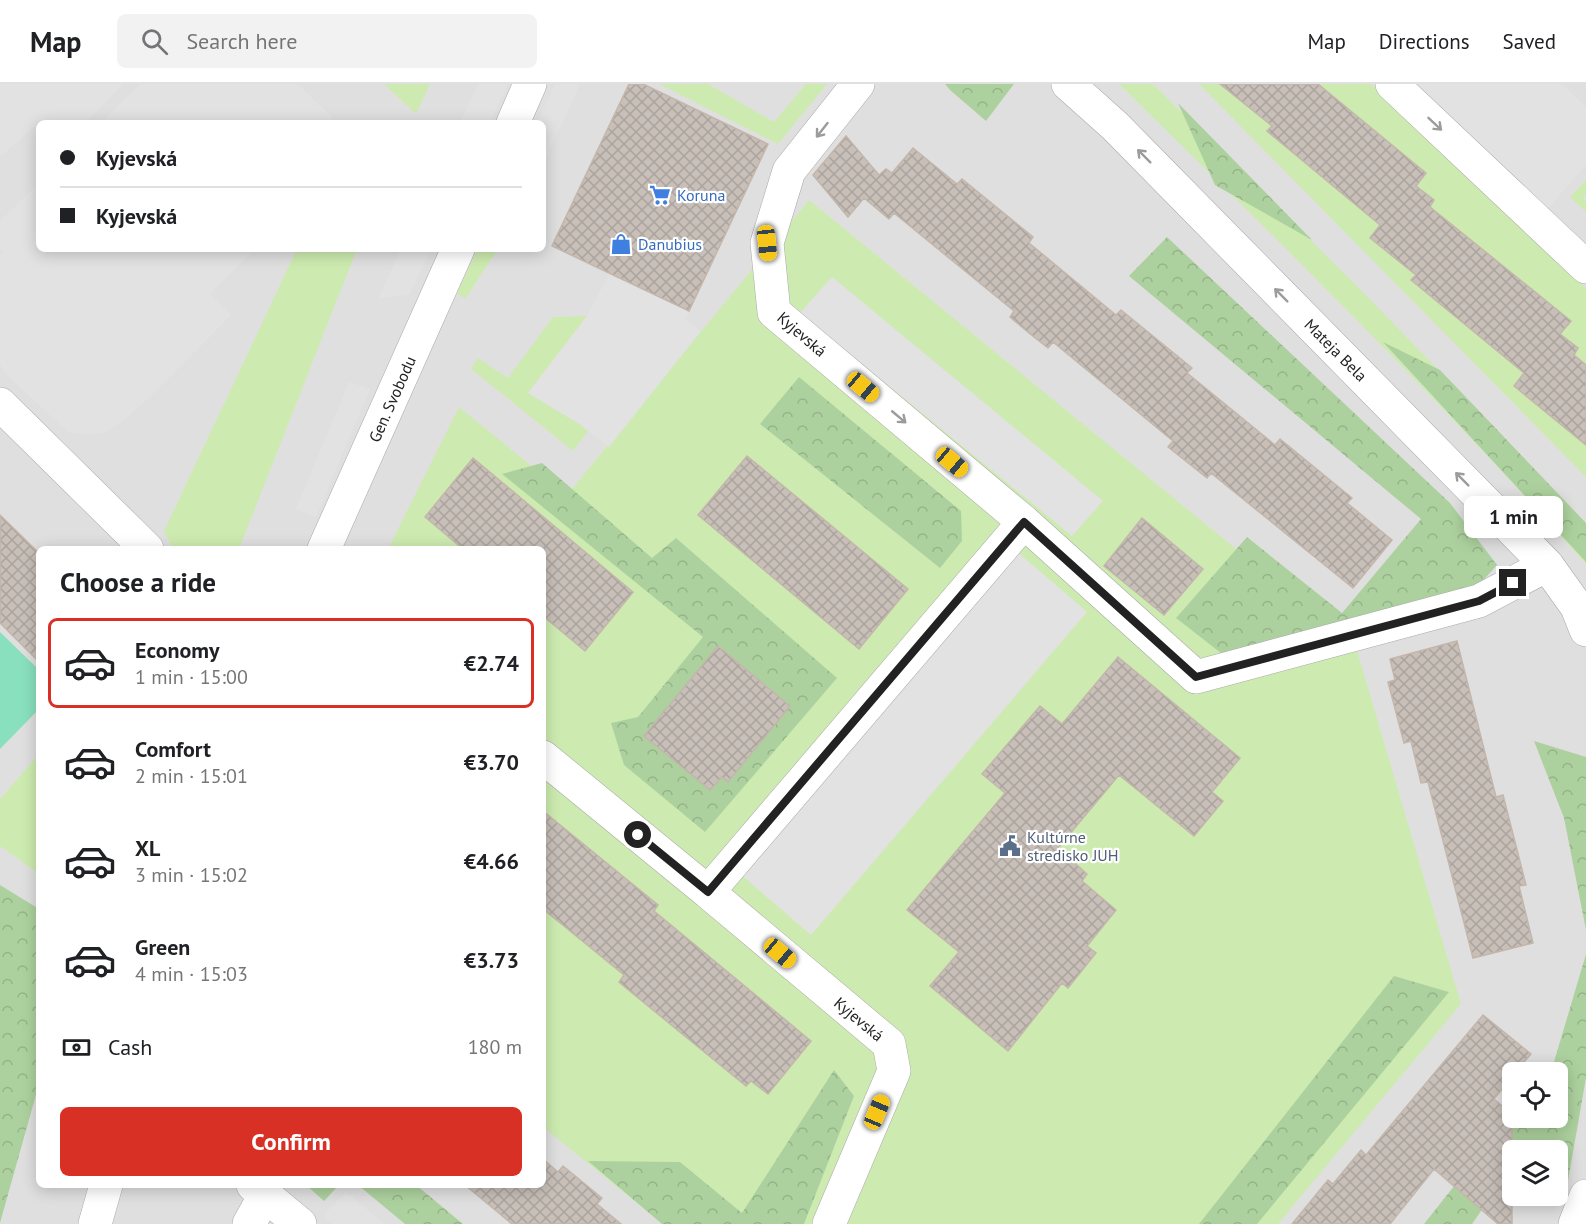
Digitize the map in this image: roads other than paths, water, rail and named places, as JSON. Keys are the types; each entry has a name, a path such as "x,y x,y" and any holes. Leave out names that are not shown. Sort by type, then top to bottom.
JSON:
{"street":[{"path":"514,120 530,84"},
{"name":"Kyjevská","path":"858,84 789,171 767,243 774,312 1024,522 1196,677 1479,601 1547,565"},
{"name":"Mateja Bela","path":"1068,84 1124,134 1547,565 1577,607 1586,630"},
{"path":"1392,84 1586,267"},
{"name":"Gen. Svobodu","path":"325,546 457,252"},
{"path":"0,404 144,546"},
{"path":"708,892 1024,522"},
{"name":"Kyjevská","path":"546,760 708,892 889,1044 894,1071 829,1224"},
{"path":"94,1224 105,1188"},
{"path":"249,1224 259,1190 300,1224"},
{"path":"1575,1224 1586,1196"}],"place":[{"name":"Koruna","path":"660,195"},
{"name":"Danubius","path":"621,244"},
{"name":"Kultúrne stredisko JUH","path":"1010,846"}]}
